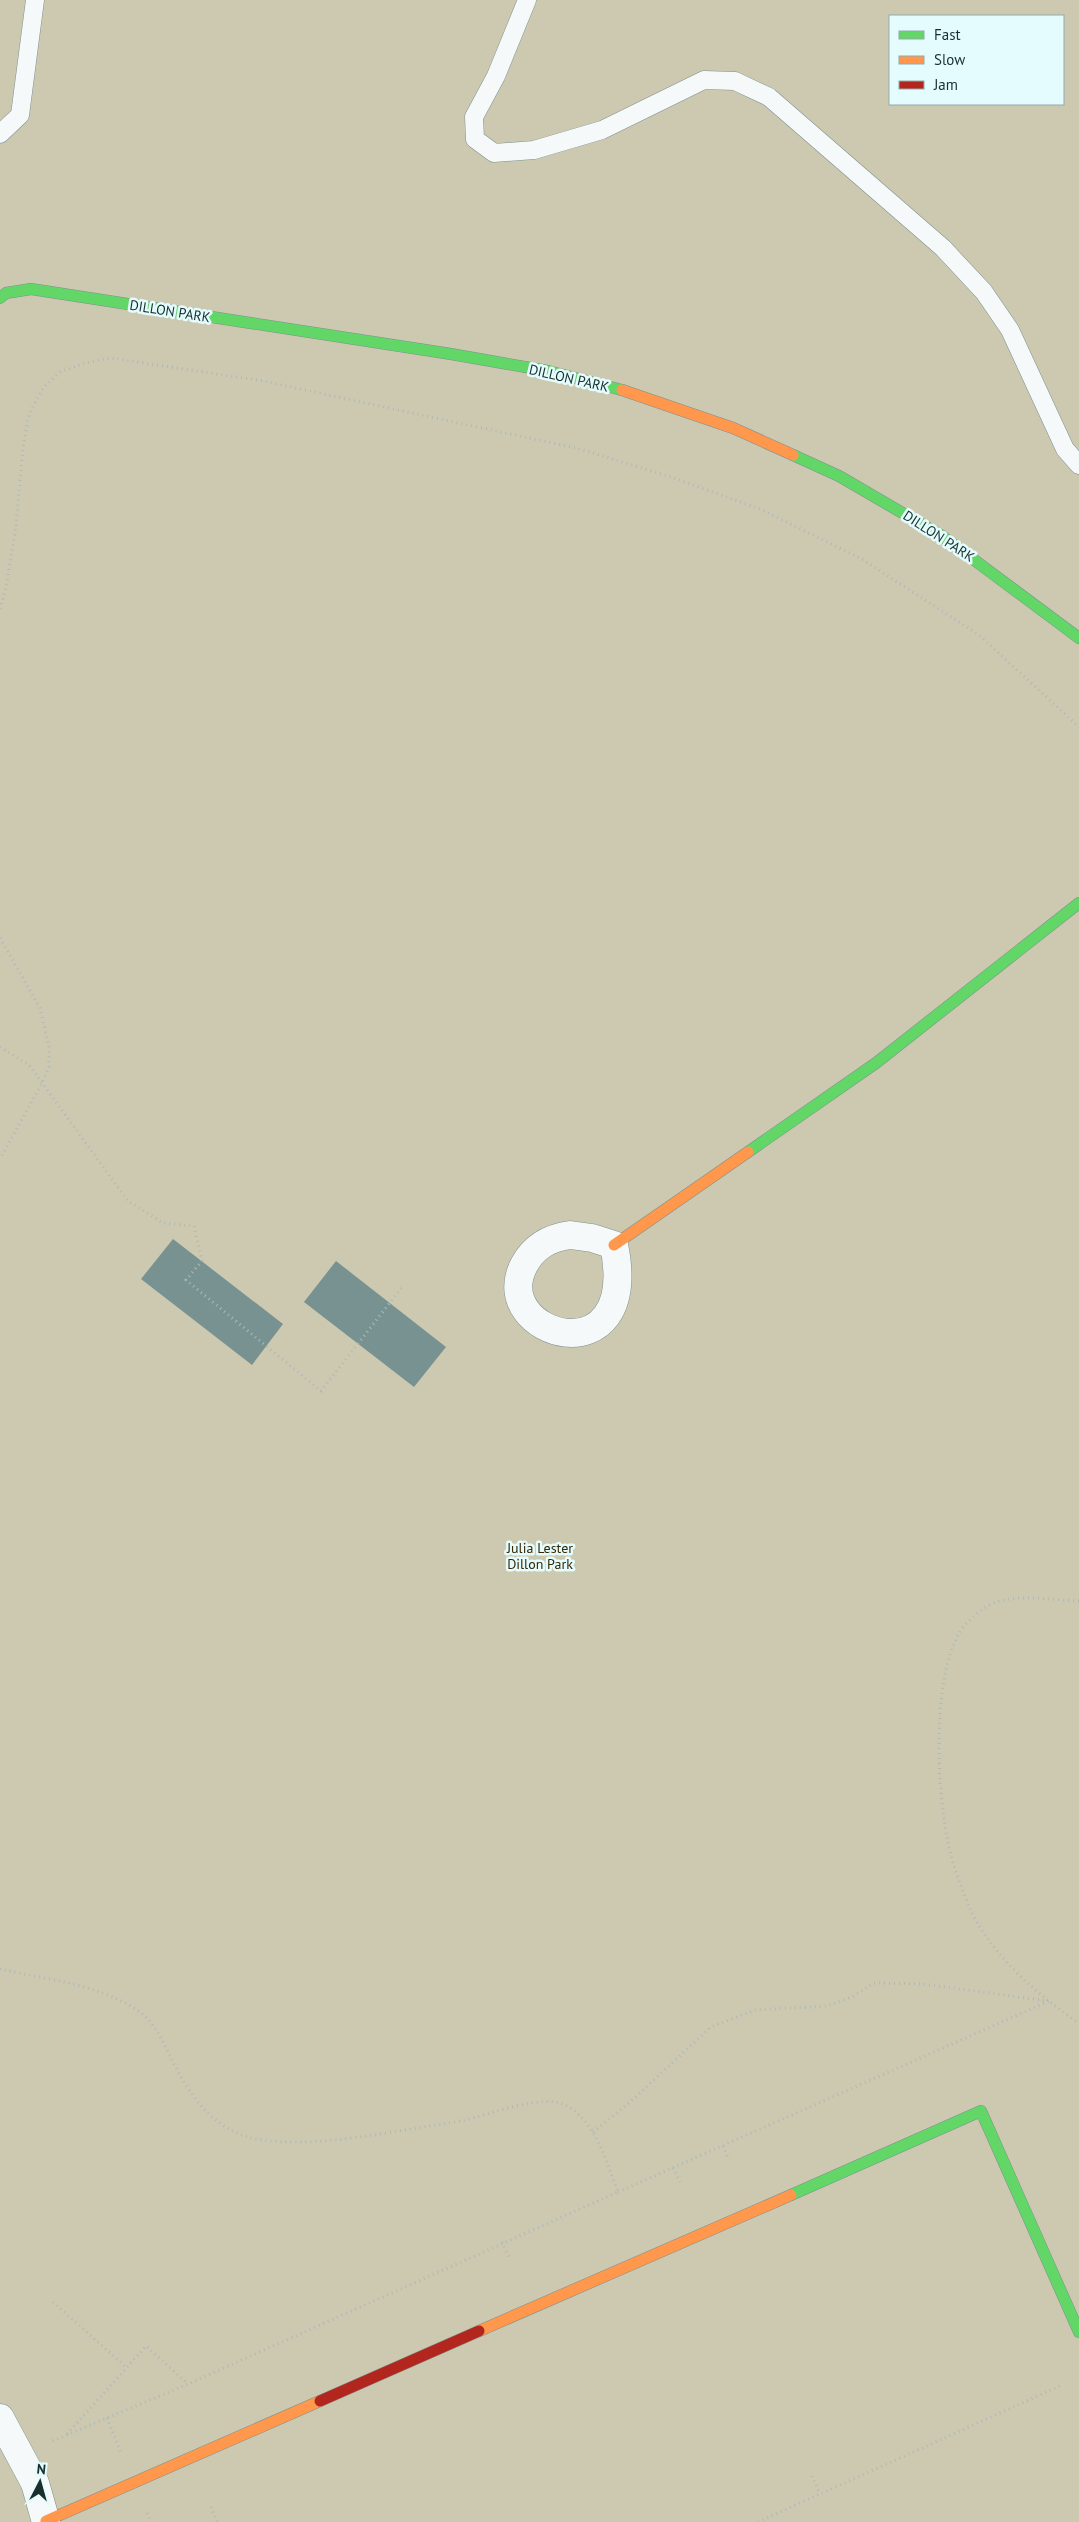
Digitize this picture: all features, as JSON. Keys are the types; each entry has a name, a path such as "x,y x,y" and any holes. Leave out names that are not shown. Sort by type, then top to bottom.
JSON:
{"street":[{"name":"DILLON PARK","path":"0,298 6,293 31,290 451,354 548,371 640,395 734,428 839,476 942,536 1079,638"},
{"path":"614,1246 876,1063 1079,903"},
{"path":"0,2418 35,2483 46,2521 981,2111 1079,2332"}],"lane":[{"path":"0,134 20,115 34,0"},
{"path":"527,0 496,76 474,118 475,139 494,153 534,150 602,130 704,80 735,81 769,97 943,248 984,292 1010,330 1065,449 1079,465"}],"path":[{"path":"0,609 6,587 16,526 23,447 29,414 42,388 60,372 85,363 110,358 263,381 580,449 671,477 760,509 860,558 979,635 1079,727"},
{"path":"0,938 40,1008 49,1046 49,1068 0,1159"},
{"path":"0,1048 29,1065 128,1201 163,1223 194,1226 202,1261 186,1280 321,1391 403,1286"},
{"path":"1079,1601 1011,1599 984,1608 959,1632 946,1670 939,1712 941,1783 947,1839 969,1907 996,1949 1024,1980 1079,2023"},
{"path":"0,1969 90,1990 137,2010 154,2025 190,2094 210,2116 237,2134 263,2140 339,2139 465,2120 524,2105 547,2102 566,2105 593,2132 618,2192"},
{"path":"593,2132 629,2103 711,2027 754,2010 827,2006 852,1997 874,1983 923,1984 1049,2001"},
{"path":"19,2454 188,2384 502,2242 1049,2001"},
{"path":"722,2146 729,2160"},
{"path":"673,2168 680,2182"},
{"path":"502,2242 510,2258"},
{"path":"53,2302 127,2368"},
{"path":"65,2436 146,2346 188,2384"},
{"path":"758,2522 1062,2385"},
{"path":"812,2476 820,2494"},
{"path":"210,2507 217,2522"}],"green space":[{"name":"Julia Lester Dillon Park","path":"0,0 1079,0 1079,2522 0,2522"}],"building":[{"path":"173,1239 283,1324 252,1365 141,1279"},
{"path":"336,1261 446,1347 414,1387 304,1302"}],"traffic: fast":[{"path":"0,298 6,293 31,289 451,354 548,371 622,390"},
{"path":"793,455 839,476 942,536 1079,638"},
{"path":"748,1152 876,1063 1079,903"},
{"path":"791,2195 981,2111 1079,2332"}],"traffic: slow":[{"path":"622,390 733,428 793,455"},
{"path":"614,1245 748,1152"},
{"path":"479,2331 791,2195"},
{"path":"46,2521 320,2401"}],"traffic: jam":[{"path":"320,2401 479,2331"}]}
